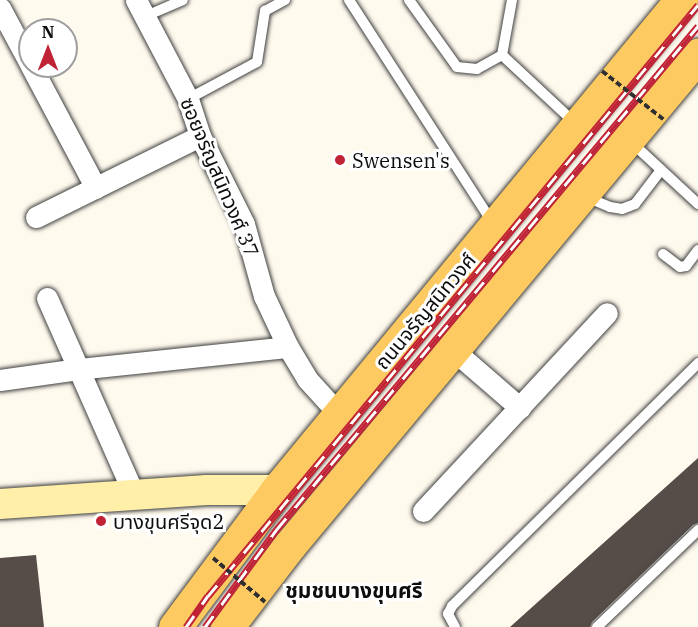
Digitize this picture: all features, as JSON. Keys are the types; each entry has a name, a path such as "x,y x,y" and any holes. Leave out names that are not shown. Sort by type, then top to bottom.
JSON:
{"main road":[{"name":"ถนนจรัญสนิทวงศ์","path":"175,627 277,490 496,228 577,125 681,0"},
{"path":"227,627 290,545 697,57"}],"street":[{"path":"0,8 18,42"},
{"name":"ซอยจรัญสนิทวงศ์ 37","path":"141,8 188,99 200,136 244,224 264,296 288,347 307,379 339,414"},
{"path":"37,78 96,189"},
{"path":"36,217 200,136"},
{"path":"47,297 134,494"},
{"path":"423,511 607,313"},
{"path":"0,380 78,369 288,347"},
{"path":"452,349 520,408"},
{"path":"0,504 134,494 277,490"}],"lane":[{"path":"141,8 183,0"},
{"path":"188,99 257,62 265,11 285,0"},
{"path":"349,0 496,228"},
{"path":"410,0 457,67 477,69 502,55"},
{"path":"502,55 512,0"},
{"path":"502,55 577,125"},
{"path":"628,139 698,204"},
{"path":"581,195 610,207 622,208 635,204 661,170"},
{"path":"663,254 680,267 686,266 698,250"},
{"path":"455,627 448,614 452,606 698,363"},
{"path":"597,627 698,530"}],"path":[{"path":"602,71 663,119"},
{"path":"213,558 265,602"}],"building":[{"path":"698,458 698,523 693,525 592,622 590,627 510,627"},
{"path":"36,555 44,627 0,627 0,558"}],"railway":[{"path":"186,627 208,596 698,5"},
{"path":"205,627 277,529 698,26"}],"place":[{"name":"Swensen's","path":"340,160"},
{"name":"บางขุนศรีจุด2","path":"101,521"}],"district":[{"name":"ชุมชนบางขุนศรี","path":"354,590"}]}
